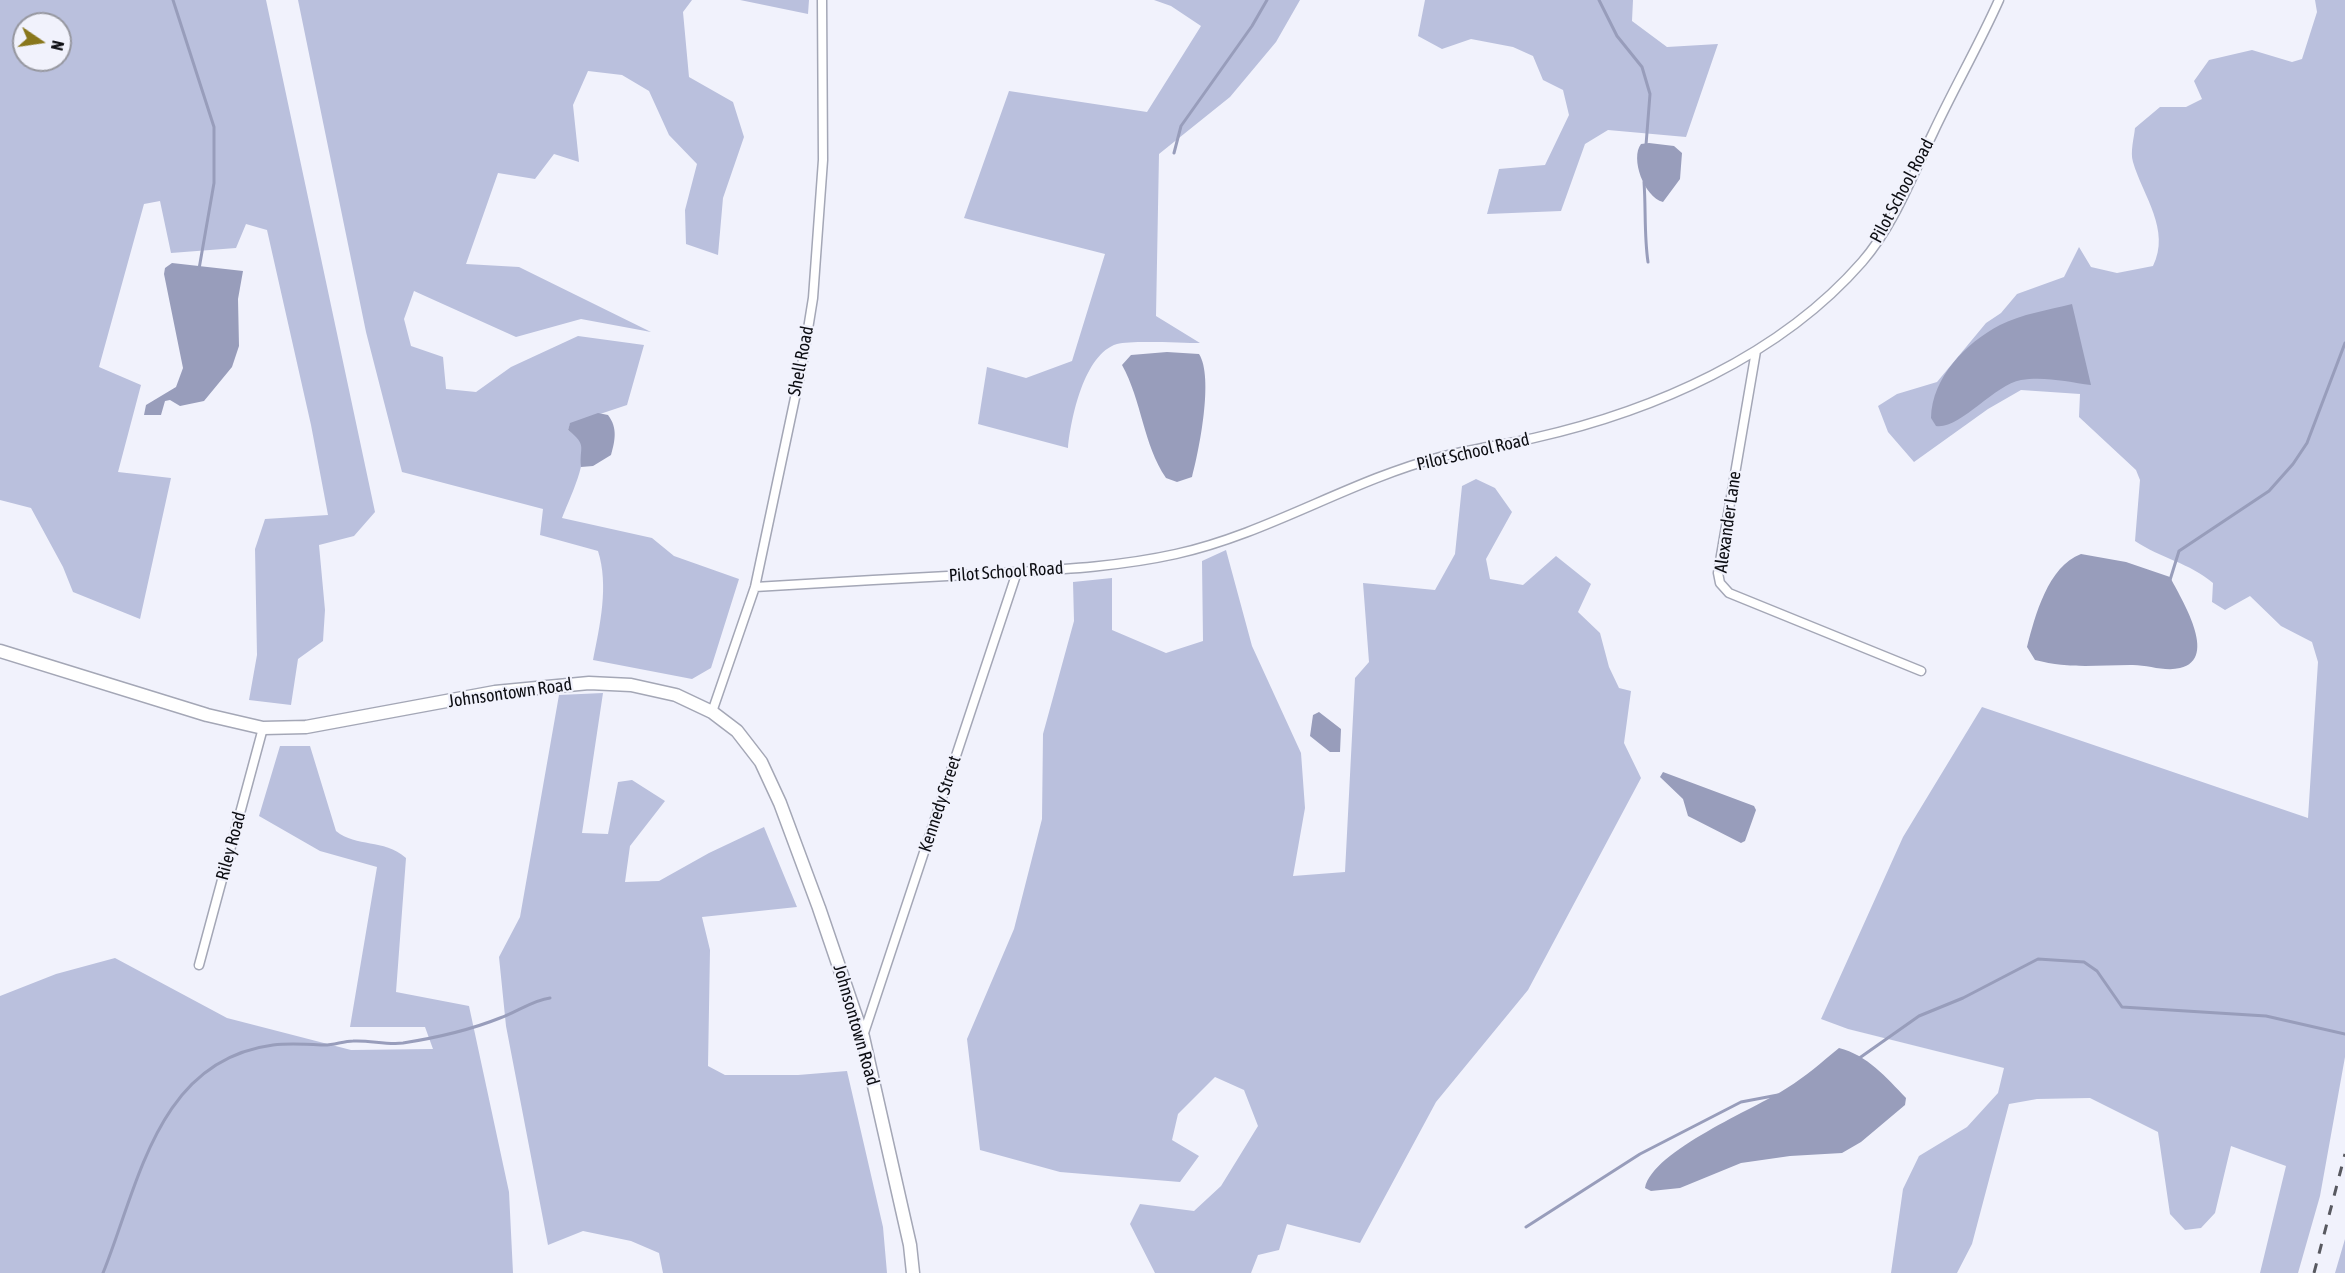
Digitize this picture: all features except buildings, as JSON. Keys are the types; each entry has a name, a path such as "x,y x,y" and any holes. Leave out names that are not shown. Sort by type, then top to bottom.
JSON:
{"street":[{"name":"Shell Road","path":"711,712 755,587 803,360 813,298 824,160 822,0"},
{"name":"Pilot School Road","path":"755,587 1017,572 1124,563 1187,551 1224,540 1396,471 1439,458 1536,438 1652,401 1706,378 1756,351 1827,297 1863,260 1889,222 1999,0"},
{"name":"Alexander Lane","path":"1756,351 1718,573 1720,583 1729,593 1921,671"},
{"name":"Kennedy Street","path":"863,1037 1017,572"},
{"name":"Johnsontown Road","path":"0,651 207,715 263,728 306,727 495,692 589,683 631,685 676,695 711,712 737,732 761,762 811,887 863,1037 906,1223 913,1273"},
{"name":"Riley Road","path":"199,965 263,728"}],"shaded area":[{"path":"0,0 266,0 375,512 354,536 319,545 325,610 323,641 298,659 291,705 249,700 257,655 255,549 265,519 328,515 311,425 267,230 246,224 236,248 171,253 160,201 144,204 99,367 141,385 118,472 171,478 140,619 73,592 63,567 31,508 0,500"},
{"path":"298,0 692,0 683,12 689,77 733,102 744,137 723,198 718,255 686,244 685,210 697,164 669,135 649,91 622,75 588,71 573,105 579,162 554,154 535,179 498,173 466,264 519,267 651,332 581,319 516,337 414,291 404,319 411,346 443,357 446,389 476,392 511,367 578,336 644,345 627,405 570,424 568,430 580,439 583,455 578,478 562,518 652,538 674,556 739,579 711,668 692,679 593,660 601,619 603,592 598,551 540,535 543,509 402,472 366,332"},
{"path":"740,0 809,0 808,14"},
{"path":"1154,0 1300,0 1276,42 1230,97 1159,154 1156,316 1200,343 1124,343 1106,350 1096,360 1081,388 1072,421 1068,448 978,424 987,367 1026,378 1072,361 1105,254 964,218 1009,91 1147,112 1201,26 1171,6"},
{"path":"1425,0 1633,0 1632,21 1667,47 1718,44 1686,137 1608,130 1585,144 1561,211 1487,214 1499,169 1545,165 1569,115 1563,90 1543,80 1533,56 1513,47 1471,39 1442,49 1418,36"},
{"path":"2315,0 2345,0 2345,1057 2320,1196 2298,1273 2260,1273 2286,1166 2231,1146 2215,1213 2201,1228 2185,1230 2170,1214 2158,1132 2090,1098 2037,1099 2009,1104 1972,1244 1957,1273 1891,1273 1903,1189 1919,1156 1967,1127 1998,1093 2004,1068 1848,1029 1821,1019 1903,837 1982,707 2308,818 2318,662 2312,642 2281,626 2250,596 2225,610 2212,602 2213,583 2204,576 2135,541 2140,480 2136,470 2079,417 2080,394 2021,390 1988,409 1914,462 1888,432 1878,406 1897,394 1937,382 1986,323 2001,313 2017,294 2064,277 2079,247 2091,267 2117,273 2153,266 2158,253 2159,239 2154,213 2132,158 2135,128 2160,107 2186,107 2202,99 2194,81 2209,60 2252,50 2292,62 2302,59 2317,12"},
{"path":"1641,144 1674,146 1682,153 1680,179 1663,202 1650,193 1638,167 1638,150"},
{"path":"172,263 243,271 238,299 239,346 232,367 204,401 180,406 170,400 165,401 161,415 144,415 146,405 176,387 183,368 164,274 165,268"},
{"path":"2072,304 2091,385 2047,379 2021,380 2000,390 1955,421 1936,426 1931,418 1937,389 1953,363 1975,341 2008,321"},
{"path":"1167,352 1199,354 1205,379 1204,414 1192,477 1177,482 1166,478 1158,465 1129,379 1122,365 1131,355"},
{"path":"598,413 608,415 613,425 614,440 611,455 593,466 581,467 580,443 568,430 570,423"},
{"path":"1476,479 1495,488 1512,512 1486,559 1490,579 1523,585 1556,556 1591,584 1578,612 1600,633 1609,667 1619,688 1631,691 1624,743 1641,778 1528,990 1436,1102 1360,1243 1287,1224 1279,1250 1258,1255 1251,1273 1155,1273 1130,1224 1140,1204 1194,1211 1221,1186 1258,1126 1244,1090 1215,1077 1178,1114 1172,1140 1199,1156 1180,1182 1060,1172 980,1150 967,1039 1014,929 1042,819 1043,734 1074,621 1073,582 1112,578 1112,630 1166,653 1203,641 1202,561 1226,550 1252,646 1301,753 1305,808 1293,876 1345,872 1355,678 1369,662 1363,583 1435,590 1455,554 1462,486"},
{"path":"2081,554 2126,562 2170,577 2194,627 2197,653 2191,662 2180,668 2168,669 2136,665 2071,666 2035,660 2027,647 2045,593 2060,569"},
{"path":"603,693 582,833 608,834 618,782 632,780 665,801 630,846 625,882 659,881 709,853 764,827 797,907 702,917 710,950 708,1066 725,1075 798,1075 847,1071 883,1227 887,1273 663,1273 659,1253 631,1241 583,1231 548,1245 506,1026 499,957 520,917 559,695"},
{"path":"1319,712 1341,729 1340,752 1330,752 1310,736 1313,715"},
{"path":"280,746 310,746 336,831 353,840 388,848 406,858 396,992 469,1006 509,1192 513,1273 0,1273 0,996 56,974 115,958 227,1018 351,1050 433,1049 425,1027 350,1027 377,867 320,851 259,816"},
{"path":"1663,772 1754,806 1756,810 1745,841 1741,843 1688,816 1683,799 1660,777"},
{"path":"1839,1048 1867,1061 1906,1098 1905,1105 1861,1142 1842,1153 1790,1156 1741,1163 1680,1188 1651,1191 1645,1188 1652,1174 1666,1159 1685,1145 1787,1088"},
{"path":"2345,1239 2345,1273 2335,1273"}],"waterway":[{"path":"173,0 214,127 214,183 199,269"},
{"path":"1174,153 1181,126 1252,26 1267,0"},
{"path":"1599,0 1617,36 1642,67 1650,94 1646,145"},
{"path":"1644,182 1648,262"},
{"path":"2170,580 2179,551 2269,491 2293,464 2307,443 2345,343"},
{"path":"1858,1059 1919,1016 1963,998 2038,959 2084,962 2097,971 2122,1007 2266,1016 2345,1034"},
{"path":"103,1273 142,1166 158,1131 178,1100 203,1074 234,1055 273,1045 326,1045 349,1041 397,1043 415,1041 477,1026 537,1001 550,998"},
{"path":"1526,1227 1640,1154 1741,1102 1778,1095"}],"railway":[{"path":"2314,1273 2345,1154"}]}
